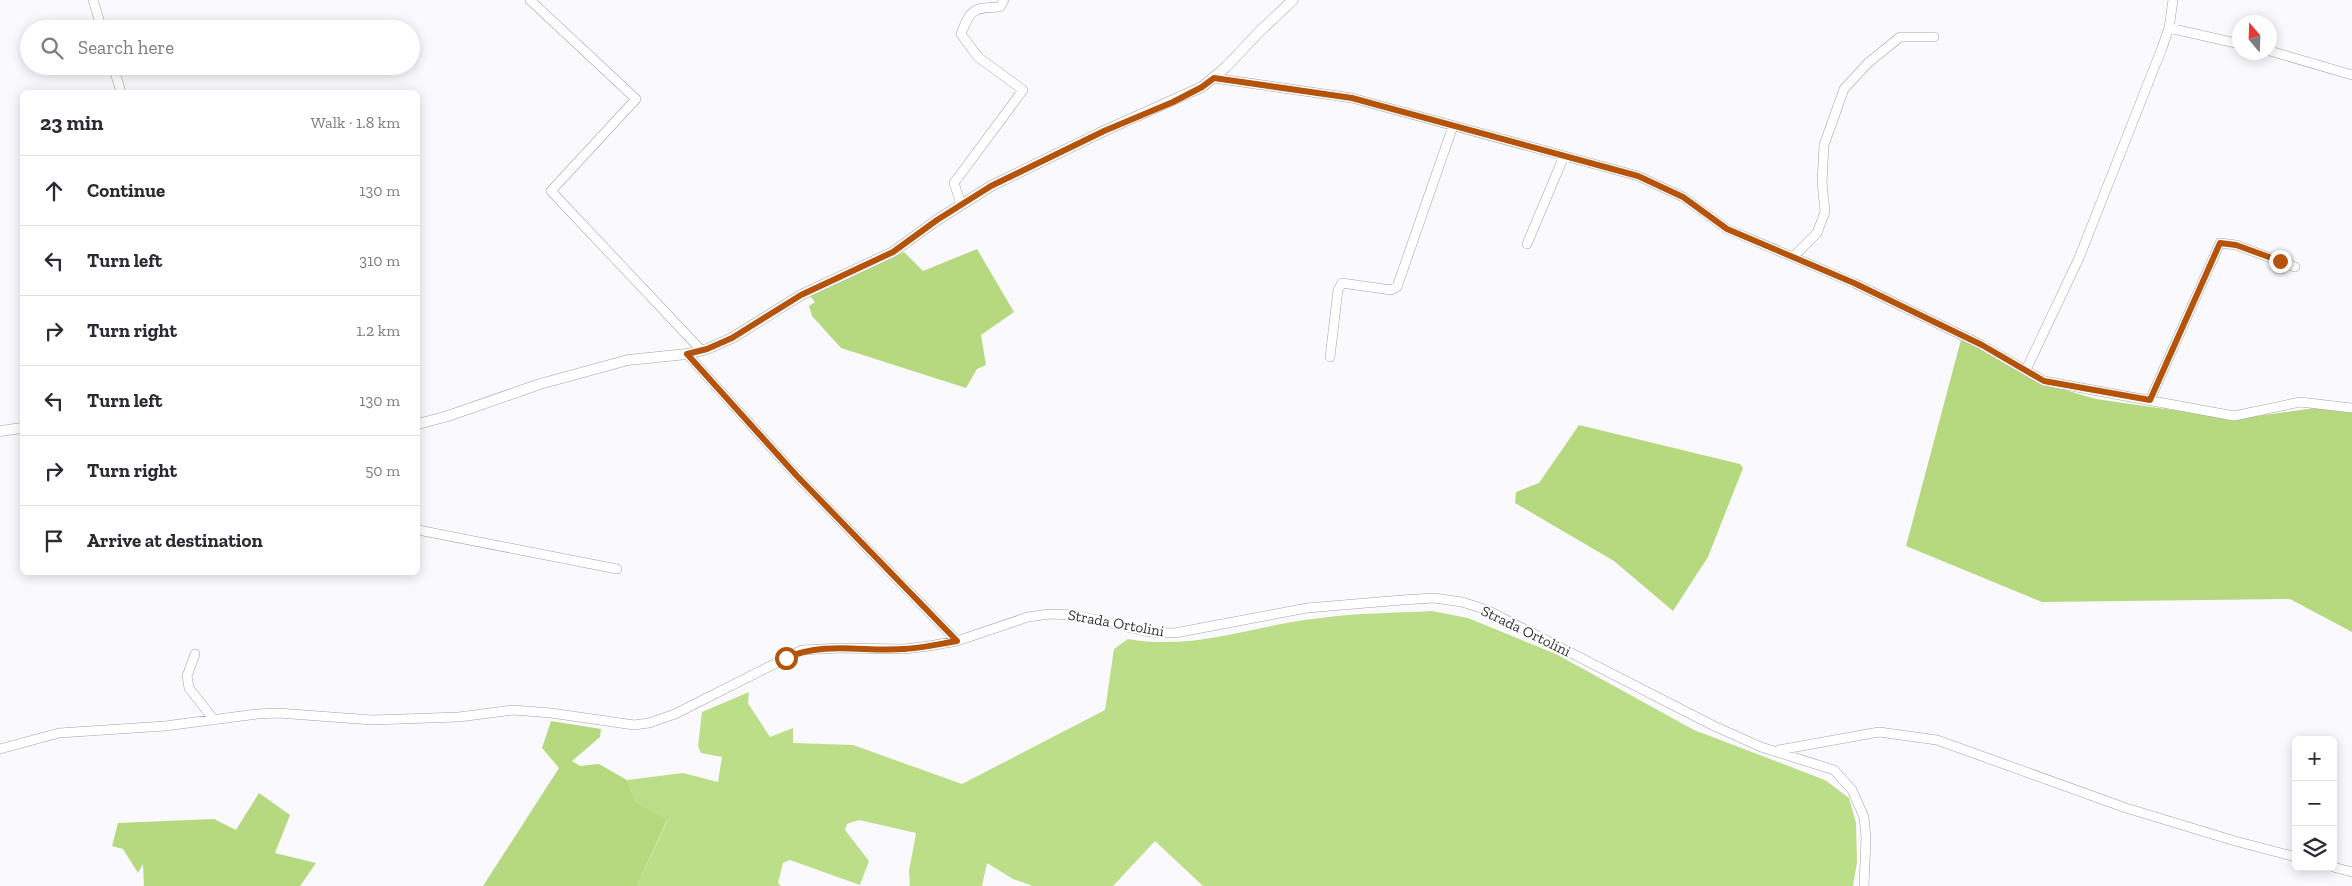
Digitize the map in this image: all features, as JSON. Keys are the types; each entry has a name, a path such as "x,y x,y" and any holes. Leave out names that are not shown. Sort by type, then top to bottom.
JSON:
{"main road":[{"path":"420,423 448,416 540,384 628,360 687,354 732,338 801,295 893,252 961,204 1042,160 1173,102 1202,87 1214,78 1293,0"},
{"path":"0,431 20,428"}],"street":[{"path":"93,0 99,20"},
{"path":"530,0 636,99 551,191 702,350"},
{"path":"961,204 954,183 1023,90 978,57 961,34 968,15 976,8 1000,6 1004,0"},
{"path":"2026,370 2079,258 2169,28 2173,0"},
{"path":"2169,28 2232,42"},
{"path":"1793,257 1817,233 1825,212 1822,182 1824,145 1844,89 1868,63 1900,37 1934,36"},
{"path":"2277,53 2352,75"},
{"path":"116,75 120,90"},
{"path":"1214,78 1352,98 1638,176 1683,197 1727,229 1854,283 1973,341 2044,381 2234,416 2300,402 2352,408"},
{"path":"1330,357 1338,290 1342,283 1391,290 1397,287 1453,126"},
{"path":"1527,244 1564,156"},
{"path":"2150,400 2220,243 2236,245 2295,267"},
{"path":"687,354 796,475 957,641"},
{"path":"420,530 617,569"},
{"name":"Strada Ortolini","path":"0,749 59,734 165,726 278,713 372,720 434,718 513,710 551,713 634,725 649,723 675,714 802,650 840,648 904,649 957,641 1023,618 1049,614 1076,615 1148,632 1175,633 1307,608 1434,598 1462,602 1487,610 1714,726 1761,746 1834,770 1852,790 1861,806 1866,827 1866,885"},
{"path":"195,654 187,676 189,688 214,720"},
{"path":"1776,751 1879,732 1937,740 2126,808 2292,856"},
{"path":"2337,868 2352,872"}],"green space":[{"path":"977,249 1014,312 981,335 986,365 977,369 966,388 841,348 812,316 809,306 815,302 810,296 904,252 923,271"},
{"path":"1962,336 2041,383 2096,399 2235,419 2323,407 2352,412 2352,632 2290,599 2042,602 1906,546"},
{"path":"1579,425 1740,464 1743,468 1708,557 1673,611 1614,561 1515,503 1516,492 1539,483"},
{"path":"1432,611 1468,618 1556,654 1694,730 1825,780 1849,798 1856,823 1857,862 1853,886 1203,886 1155,841 1113,886 1033,886 1013,879 987,863 982,886 910,886 909,871 916,833 859,820 847,824 845,830 869,861 860,885 790,860 783,863 778,883 781,886 637,886 667,821 636,802 627,780 683,773 718,782 722,757 701,753 698,746 702,712 749,692 748,703 770,737 793,728 793,743 853,745 962,784 1105,710 1114,649 1128,639 1177,642 1225,636 1296,621 1335,616"},
{"path":"551,721 601,729 600,737 572,761 580,766 599,764 627,780 636,802 667,820 637,886 483,886 559,768 542,748"},
{"path":"259,793 290,815 275,853 316,863 300,886 144,886 143,864 138,873 123,849 112,846 118,823 214,819 236,830"}],"route":[{"path":"786,658 802,650 820,648 904,649 957,641 796,475 687,354 707,349 732,338 801,295 893,252 937,220 991,186 1104,131 1173,102 1202,87 1214,78 1352,98 1638,176 1683,197 1727,229 1854,283 1982,345 2044,381 2150,400 2220,243 2236,245 2280,261"}]}
